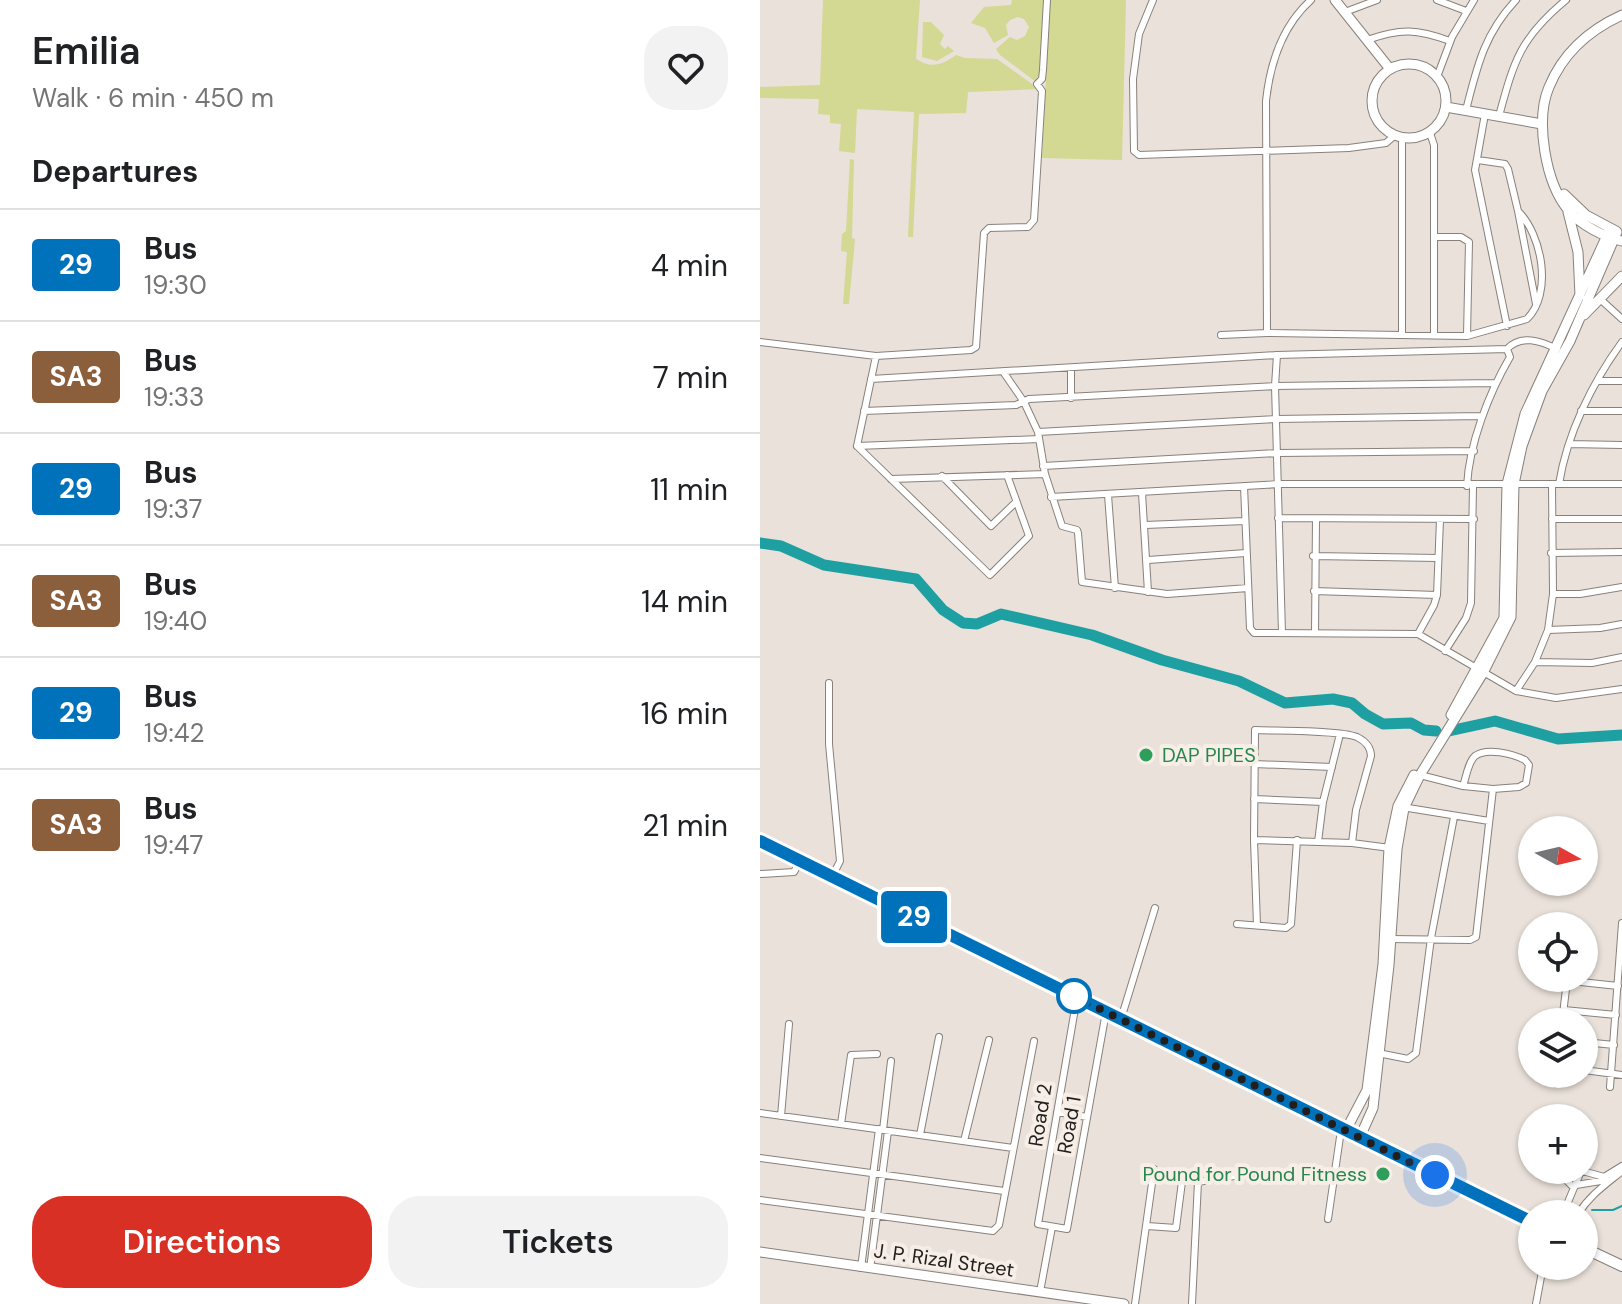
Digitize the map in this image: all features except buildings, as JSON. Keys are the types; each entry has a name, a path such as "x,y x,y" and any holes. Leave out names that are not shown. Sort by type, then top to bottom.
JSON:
{"main road":[{"path":"760,841 1518,1215"},
{"path":"1598,1255 1622,1266"}],"street":[{"path":"760,342 876,356 971,350 976,347 984,233 989,228 1028,227 1032,224 1042,91 1037,84 1042,79 1047,0"},
{"path":"1153,0 1139,34 1133,79 1134,151 1139,155 1349,148 1386,143 1398,137 1421,137 1430,133 1446,107 1445,91 1437,77 1420,65 1400,65 1390,69 1375,86 1372,109 1384,130 1398,137"},
{"path":"1267,333 1266,101 1269,76 1289,27 1311,0"},
{"path":"1335,0 1390,69"},
{"path":"1345,12 1377,0"},
{"path":"1437,0 1466,11"},
{"path":"1437,77 1450,41 1474,0"},
{"path":"1466,110 1481,53 1493,29 1516,0"},
{"path":"1499,116 1513,63 1533,31 1566,0"},
{"path":"1580,299 1578,252 1567,209 1545,152 1542,124 1548,88 1571,51 1587,35 1622,15"},
{"path":"1367,40 1407,30 1426,32 1450,41"},
{"path":"1446,107 1542,124"},
{"path":"1485,114 1475,170 1507,326"},
{"path":"1430,133 1434,145 1434,334"},
{"path":"1398,137 1402,334"},
{"path":"1478,160 1505,164 1508,169 1536,304"},
{"path":"1556,185 1586,215 1616,235"},
{"path":"1567,209 1580,220 1616,235"},
{"path":"1221,335 1467,336 1527,319 1536,304 1542,269 1527,220 1518,211"},
{"path":"1360,1137 1373,1108 1389,939 1393,848 1401,807 1449,726 1500,626 1505,609 1511,484 1525,414 1580,299 1616,235"},
{"path":"1511,484 1537,403 1579,320 1616,235"},
{"path":"1434,237 1461,237 1469,242 1467,336"},
{"path":"1579,320 1622,276"},
{"path":"1599,298 1622,319"},
{"path":"1371,334 1371,352"},
{"path":"871,379 1277,355 1507,349 1516,343 1537,339 1557,349"},
{"path":"1516,691 1535,662 1548,630 1553,594 1551,553 1555,484 1581,411 1622,342"},
{"path":"1445,651 1466,618 1471,603 1474,519 1470,486 1474,451 1482,416 1495,383 1510,357 1507,349"},
{"path":"1277,355 1275,386 1282,633"},
{"path":"857,446 876,356"},
{"path":"1071,369 1071,398"},
{"path":"1004,373 1024,402 1039,435 1044,470 1063,528 1074,528 1078,533 1082,582 1167,594 1248,588"},
{"path":"1598,381 1622,381"},
{"path":"864,411 1016,405 1029,399 1275,386 1495,383"},
{"path":"1581,411 1622,411"},
{"path":"857,446 1276,419 1482,416"},
{"path":"1569,444 1622,445"},
{"path":"857,446 990,575 1029,536 1007,475"},
{"path":"891,479 1007,475 1278,453 1474,451"},
{"path":"942,476 991,526 1016,502"},
{"path":"1051,497 1279,484 1622,484"},
{"path":"1244,486 1250,628 1254,633 1418,634 1516,691 1556,698 1622,689"},
{"path":"1142,493 1148,592"},
{"path":"1108,495 1115,588"},
{"path":"1278,518 1474,519"},
{"path":"1315,633 1313,556 1316,519"},
{"path":"1552,519 1622,519"},
{"path":"1418,634 1437,595 1440,520"},
{"path":"1145,525 1245,521"},
{"path":"1551,553 1622,552"},
{"path":"1148,560 1246,553"},
{"path":"1313,556 1438,558"},
{"path":"1553,594 1580,594 1622,587"},
{"path":"1314,591 1437,595"},
{"path":"1548,630 1622,624"},
{"path":"1535,662 1592,663 1622,657"},
{"path":"829,683 829,744 840,861 832,877"},
{"path":"1257,925 1255,730 1355,736 1371,750 1356,810 1352,843"},
{"path":"1318,842 1323,802 1340,734"},
{"path":"1418,775 1463,786 1493,789 1519,787 1526,783 1529,765 1525,760 1505,753 1477,754 1472,758 1463,786"},
{"path":"1254,764 1332,767"},
{"path":"1389,939 1470,940 1476,937 1493,789"},
{"path":"1254,799 1323,802"},
{"path":"1401,807 1489,821"},
{"path":"1376,1053 1408,1059 1416,1053 1431,938 1454,817"},
{"path":"1254,840 1352,843 1393,848"},
{"path":"1237,924 1286,928 1291,924 1297,840"},
{"path":"760,874 794,872 800,861"},
{"path":"1121,1019 1155,908"},
{"path":"1610,1087 1622,925"},
{"path":"1598,984 1618,986"},
{"name":"Road 2","path":"1052,1227 1038,1224 1077,997"},
{"name":"Road 1","path":"1052,1227 1067,1229 1106,1012"},
{"path":"1598,1013 1616,1015"},
{"path":"781,1116 789,1024"},
{"path":"920,1135 939,1037"},
{"path":"964,1141 989,1040"},
{"path":"760,1200 988,1232 999,1225 1034,1041"},
{"path":"1598,1043 1614,1045"},
{"path":"1328,1219 1340,1137 1367,1090 1376,1053"},
{"path":"841,1124 851,1055 877,1054"},
{"path":"866,1268 877,1216 891,1061"},
{"path":"1598,1072 1622,1075"},
{"path":"1057,1112 1087,1117"},
{"path":"760,1113 1013,1148"},
{"path":"866,1268 873,1173 883,1130"},
{"path":"760,1158 1004,1191"},
{"path":"1135,1304 1154,1169"},
{"path":"1598,1175 1604,1177 1622,1169"},
{"path":"1588,1200 1622,1169"},
{"path":"1192,1304 1198,1182 1252,1173"},
{"path":"1147,1226 1176,1228 1183,1174"},
{"path":"1575,1186 1607,1180"},
{"path":"1568,1200 1575,1186"},
{"path":"1040,1292 1052,1227"},
{"name":"J. P. Rizal Street","path":"760,1252 1124,1304"},
{"path":"1536,1304 1540,1280"}],"green space":[{"path":"823,0 920,0 916,59 932,65 956,55 997,59 1039,89 968,92 966,113 919,114 913,237 908,237 914,112 857,109 855,153 839,151 841,124 830,123 830,115 818,114 819,99 760,98 760,87 820,85"},
{"path":"1012,0 1044,0 1040,73 1036,82 996,49 1010,37 1017,40 1025,36 1029,27 1024,19 1018,17 1010,20 1006,25 1008,35 994,43 985,28 971,23 984,7 1011,5"},
{"path":"1050,0 1126,0 1122,160 1042,158"},
{"path":"923,22 931,22 944,35 940,44 954,51 937,61 922,57"},
{"path":"850,159 854,160 852,238 855,239 849,304 843,304 847,252 841,251 842,234 846,231"}],"waterway":[{"path":"760,543 781,546 824,565 916,579 943,610 963,623 977,624 1001,614 1092,635 1162,660 1239,681 1285,703 1333,699 1352,703 1383,724 1411,723 1424,730 1436,731"},
{"path":"1449,731 1495,721 1558,739 1622,735"},
{"path":"1598,1210 1613,1210 1622,1206"}],"bus line":[{"name":"29","path":"760,841 1518,1215"}],"place":[{"name":"DAP PIPES","path":"1146,755"},
{"name":"Pound for Pound Fitness","path":"1383,1174"}],"route":[{"path":"1074,996 1435,1175"}]}
